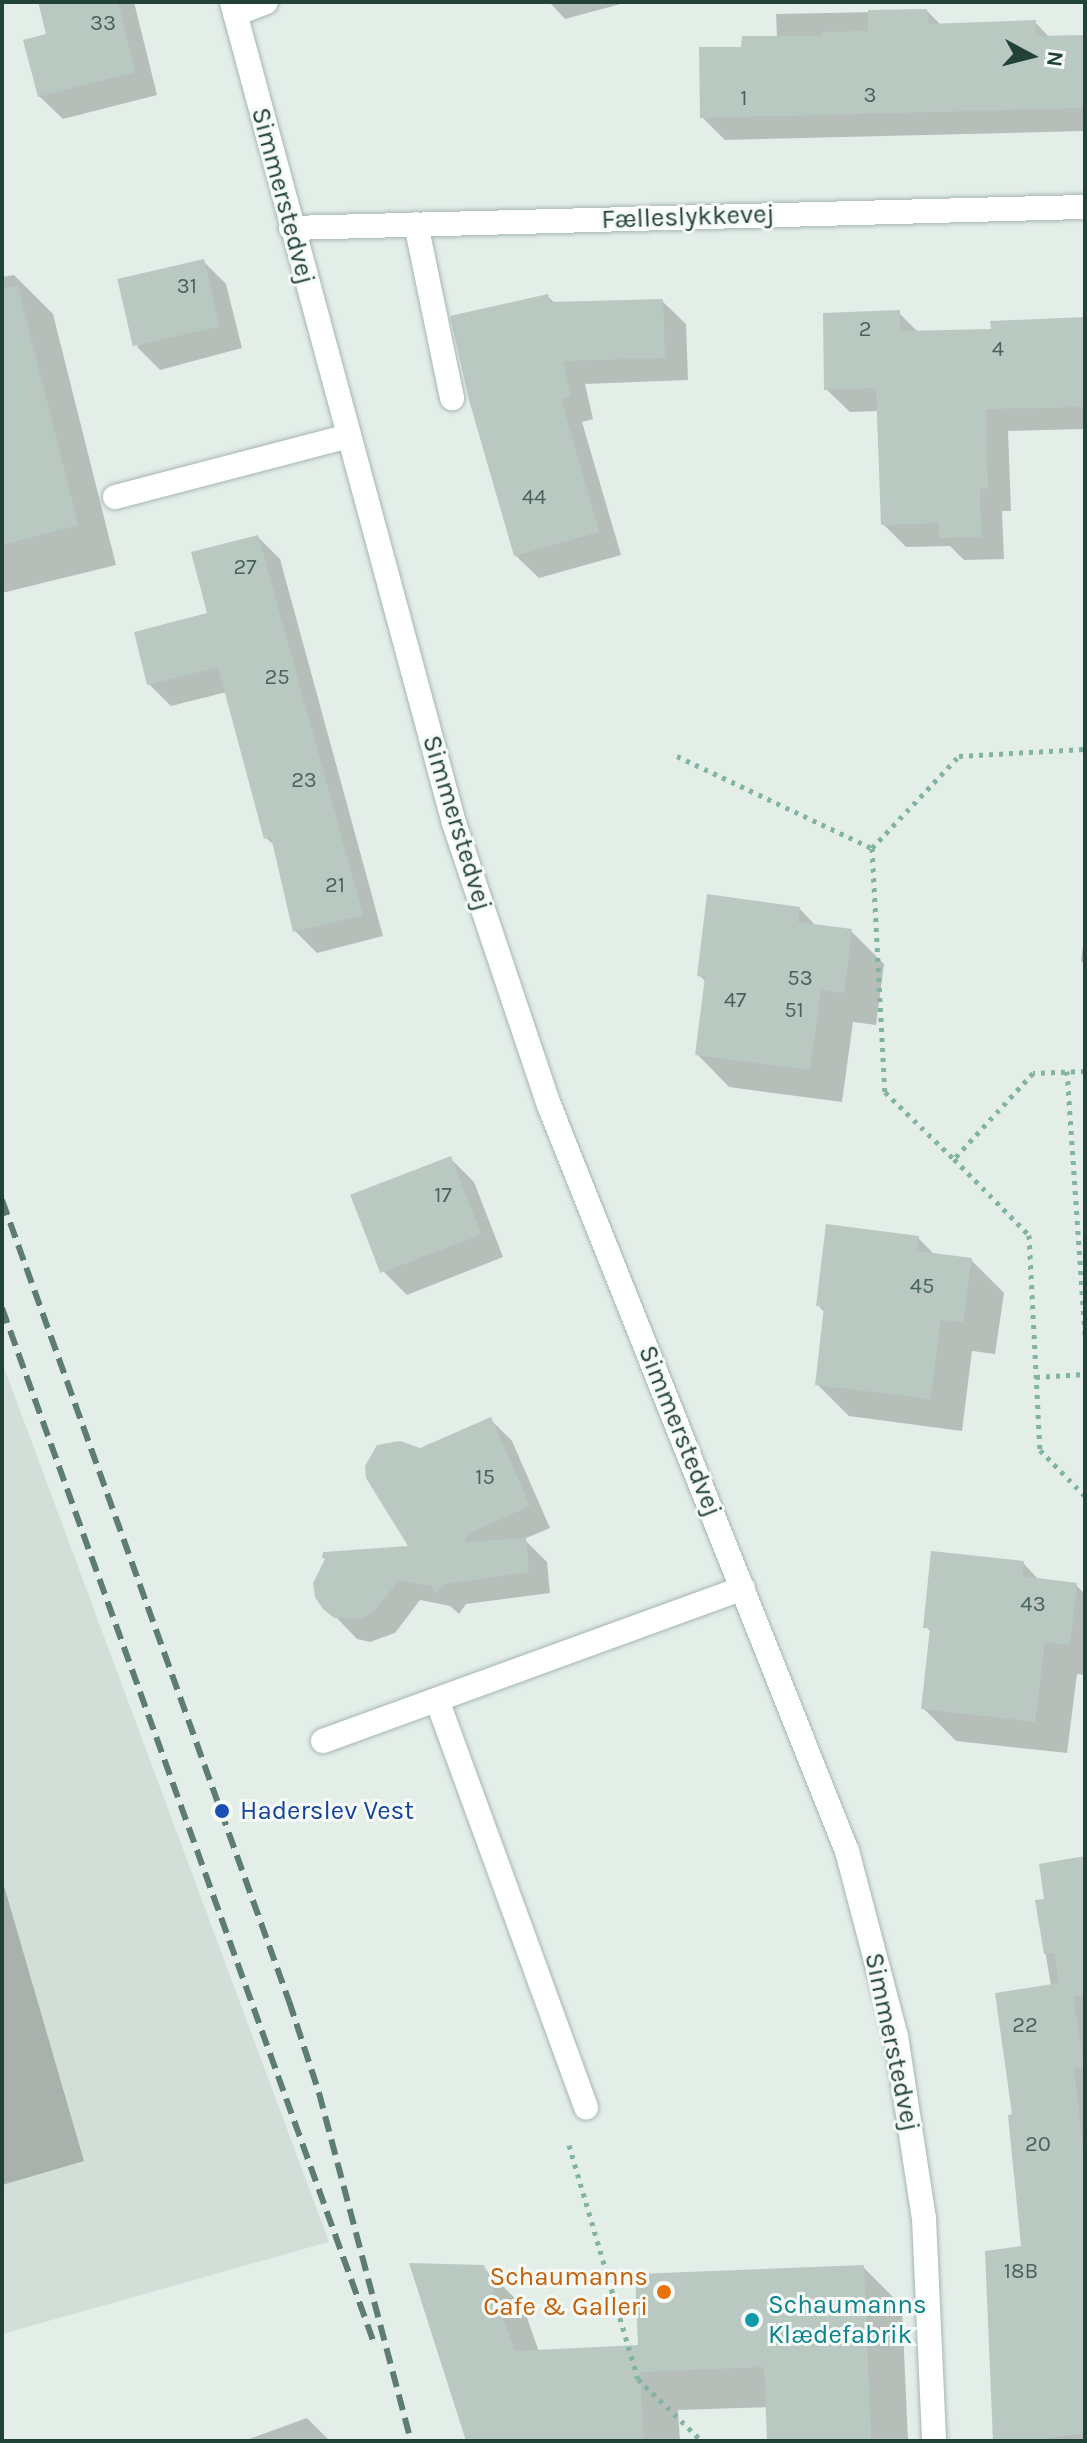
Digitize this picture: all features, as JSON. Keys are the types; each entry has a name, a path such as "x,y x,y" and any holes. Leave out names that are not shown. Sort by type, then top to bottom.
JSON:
{"street":[{"path":"233,8 266,2"},
{"name":"Simmerstedvej","path":"233,8 454,823 549,1105 847,1851 896,2036 924,2218 934,2441"},
{"name":"Fælleslykkevej","path":"291,228 1085,207"},
{"path":"416,224 452,398"},
{"path":"115,497 349,436"},
{"path":"323,1741 743,1588"},
{"path":"437,1700 586,2108"}],"path":[{"path":"1085,749 959,756 872,848 885,1092 1029,1235 1040,1450 1085,1496"},
{"path":"677,756 872,848"},
{"path":"1067,1071 1085,1335"},
{"path":"954,1159 1033,1073 1085,1071"},
{"path":"1036,1377 1085,1374"},
{"path":"565,2132 638,2379 702,2441"}],"shaded area":[{"path":"2,1362 329,2242 2,2334"}],"building":[{"path":"38,2 118,2 135,72 38,97 23,40 46,34"},
{"path":"927,9 928,24 1036,20 1036,36 1085,35 1085,108 700,118 699,47 741,47 742,36 821,36 821,32 868,31 868,10"},
{"path":"204,259 220,326 133,346 117,279"},
{"path":"18,286 78,525 2,545 2,288"},
{"path":"548,294 550,302 663,299 665,358 563,361 571,396 561,399 599,532 514,556 469,400 450,316"},
{"path":"900,310 900,331 991,329 990,321 1085,317 1085,407 986,409 988,488 980,489 981,537 939,538 939,523 881,525 876,388 824,390 823,313"},
{"path":"258,535 363,915 293,932 271,837 264,839 218,667 147,685 134,632 207,613 191,552"},
{"path":"707,894 800,907 798,922 852,929 844,993 821,990 810,1070 695,1055 705,977 697,976"},
{"path":"451,1156 481,1234 380,1273 350,1195"},
{"path":"826,1224 919,1236 917,1251 972,1258 963,1322 941,1320 930,1399 815,1385 824,1307 816,1306"},
{"path":"491,1417 530,1506 467,1534 464,1542 526,1538 529,1572 445,1584 436,1594 431,1586 399,1580 373,1612 361,1619 334,1618 323,1609 315,1597 313,1583 325,1559 322,1558 323,1552 408,1546 366,1478 365,1466 377,1445 400,1441 420,1448"},
{"path":"931,1551 1024,1561 1022,1576 1077,1583 1070,1645 1045,1642 1035,1722 921,1709 930,1628 923,1628"},
{"path":"1085,1856 1085,1995 1073,1996 1084,2068 1074,2069 1085,2165 1085,2433 1029,2441 993,2441 985,2251 1021,2246 1008,2115 1012,2114 995,1993 1059,1983 1054,1953 1044,1954 1035,1900 1044,1899 1039,1864"},
{"path":"409,2263 484,2265 515,2351 638,2345 635,2274 864,2265 871,2441 767,2441 764,2367 640,2372 644,2441 466,2441"}],"railway":[{"path":"2,1200 289,2001 319,2093 411,2441"},
{"path":"2,1308 374,2343"}],"place":[{"name":"Haderslev Vest","path":"222,1811"},
{"name":"Schaumanns Cafe & Galleri","path":"664,2292"},
{"name":"Schaumanns Klædefabrik","path":"752,2320"}]}
